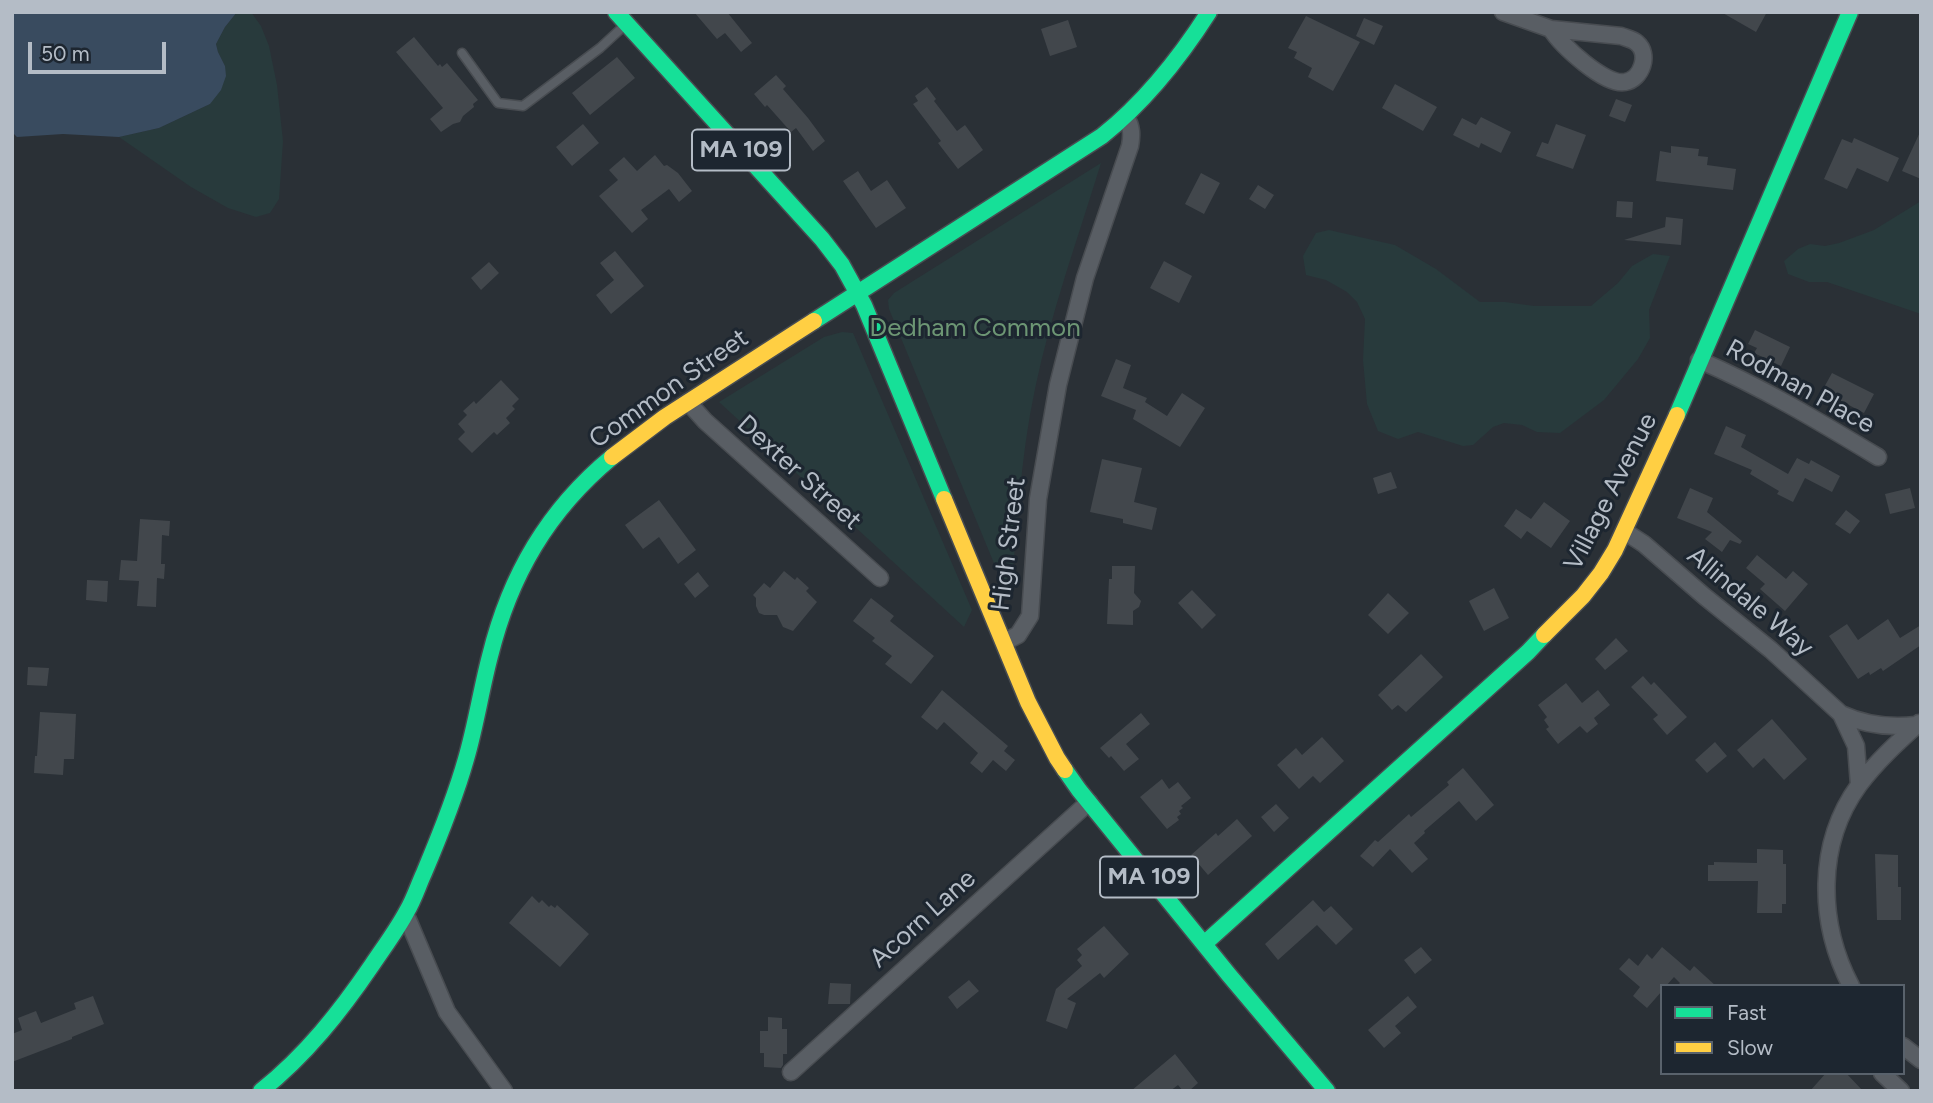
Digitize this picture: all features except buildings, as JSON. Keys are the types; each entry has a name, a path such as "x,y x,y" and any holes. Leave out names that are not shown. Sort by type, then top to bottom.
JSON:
{"main road":[{"path":"1126,117 1162,79 1209,12"},
{"name":"Village Avenue","path":"1204,944 1559,622 1601,573 1668,437 1850,12"},
{"name":"MA 109","path":"622,18 822,239 842,265 875,331 1004,642"},
{"name":"Common Street","path":"261,1091 310,1047 352,994 406,915 434,848 467,756 495,635 510,593 524,563 551,519 585,479 626,444 688,402 1082,150 1126,117"},
{"name":"High Street","path":"1004,642 1028,702 1063,769 1327,1091"}],"street":[{"path":"1503,12 1551,29 1630,39 1642,50 1639,72 1635,78 1622,83 1607,78 1571,52 1551,29"},
{"name":"High Street","path":"1004,642 1018,635 1030,616 1038,499 1051,415 1078,302 1130,146 1132,132 1126,117"},
{"name":"Rodman Place","path":"1699,360 1800,411 1878,457"},
{"name":"Dexter Street","path":"688,402 705,421 880,578"},
{"name":"Allindale Way","path":"1624,531 1644,544 1763,643 1841,714 1873,724 1896,726 1919,723"},
{"name":"Allindale Way","path":"1841,714 1856,747 1859,785"},
{"path":"1847,984 1832,937 1826,907 1830,852 1838,824 1859,785 1919,723"},
{"name":"Acorn Lane","path":"791,1072 1088,802"},
{"path":"406,915 447,1012 504,1091"},
{"path":"1905,1048 1921,1060"},
{"path":"1884,1075 1901,1091"}],"lane":[{"path":"462,52 498,103 523,106 600,48 622,18"}],"green space":[{"path":"237,12 251,12 261,26 269,46 277,85 283,141 279,199 270,213 256,217 228,208 191,187 119,137 159,128 210,104 225,66 216,44"},
{"name":"Dedham Common","path":"1101,163 1041,360 1022,468 1010,602 889,309 888,300 894,293"},
{"path":"1921,201 1921,314 1827,282 1809,282 1788,274 1784,261 1798,249 1810,244 1825,246 1839,243 1874,230"},
{"path":"1329,230 1395,245 1436,269 1480,302 1591,306 1618,283 1632,266 1653,254 1670,256 1649,310 1650,338 1638,359 1604,400 1560,433 1537,432 1522,425 1504,423 1493,427 1473,445 1463,446 1418,432 1398,439 1378,431 1367,404 1363,360 1365,319 1357,302 1347,292 1326,280 1306,275 1303,256 1316,233"},
{"name":"Dedham Common","path":"842,332 853,333 972,610 964,627 719,402 824,337"}],"water":[{"path":"12,12 237,12 216,44 226,76 221,90 210,104 159,128 119,137 63,134 17,137 12,132"}],"traffic: fast":[{"path":"616,12 822,239 842,265 864,305 944,499"},
{"path":"814,321 1102,136 1161,78 1209,12"},
{"path":"1677,415 1850,12"},
{"path":"261,1091 293,1063 335,1016 412,902 457,788 470,746 498,626 521,571 534,546 569,499 612,457"},
{"path":"1204,944 1544,635"},
{"path":"1065,770 1229,975 1327,1091"}],"traffic: slow":[{"path":"612,457 665,417 814,321"},
{"path":"1544,635 1583,596 1615,550 1677,415"},
{"path":"944,499 1028,702 1065,770"}]}
